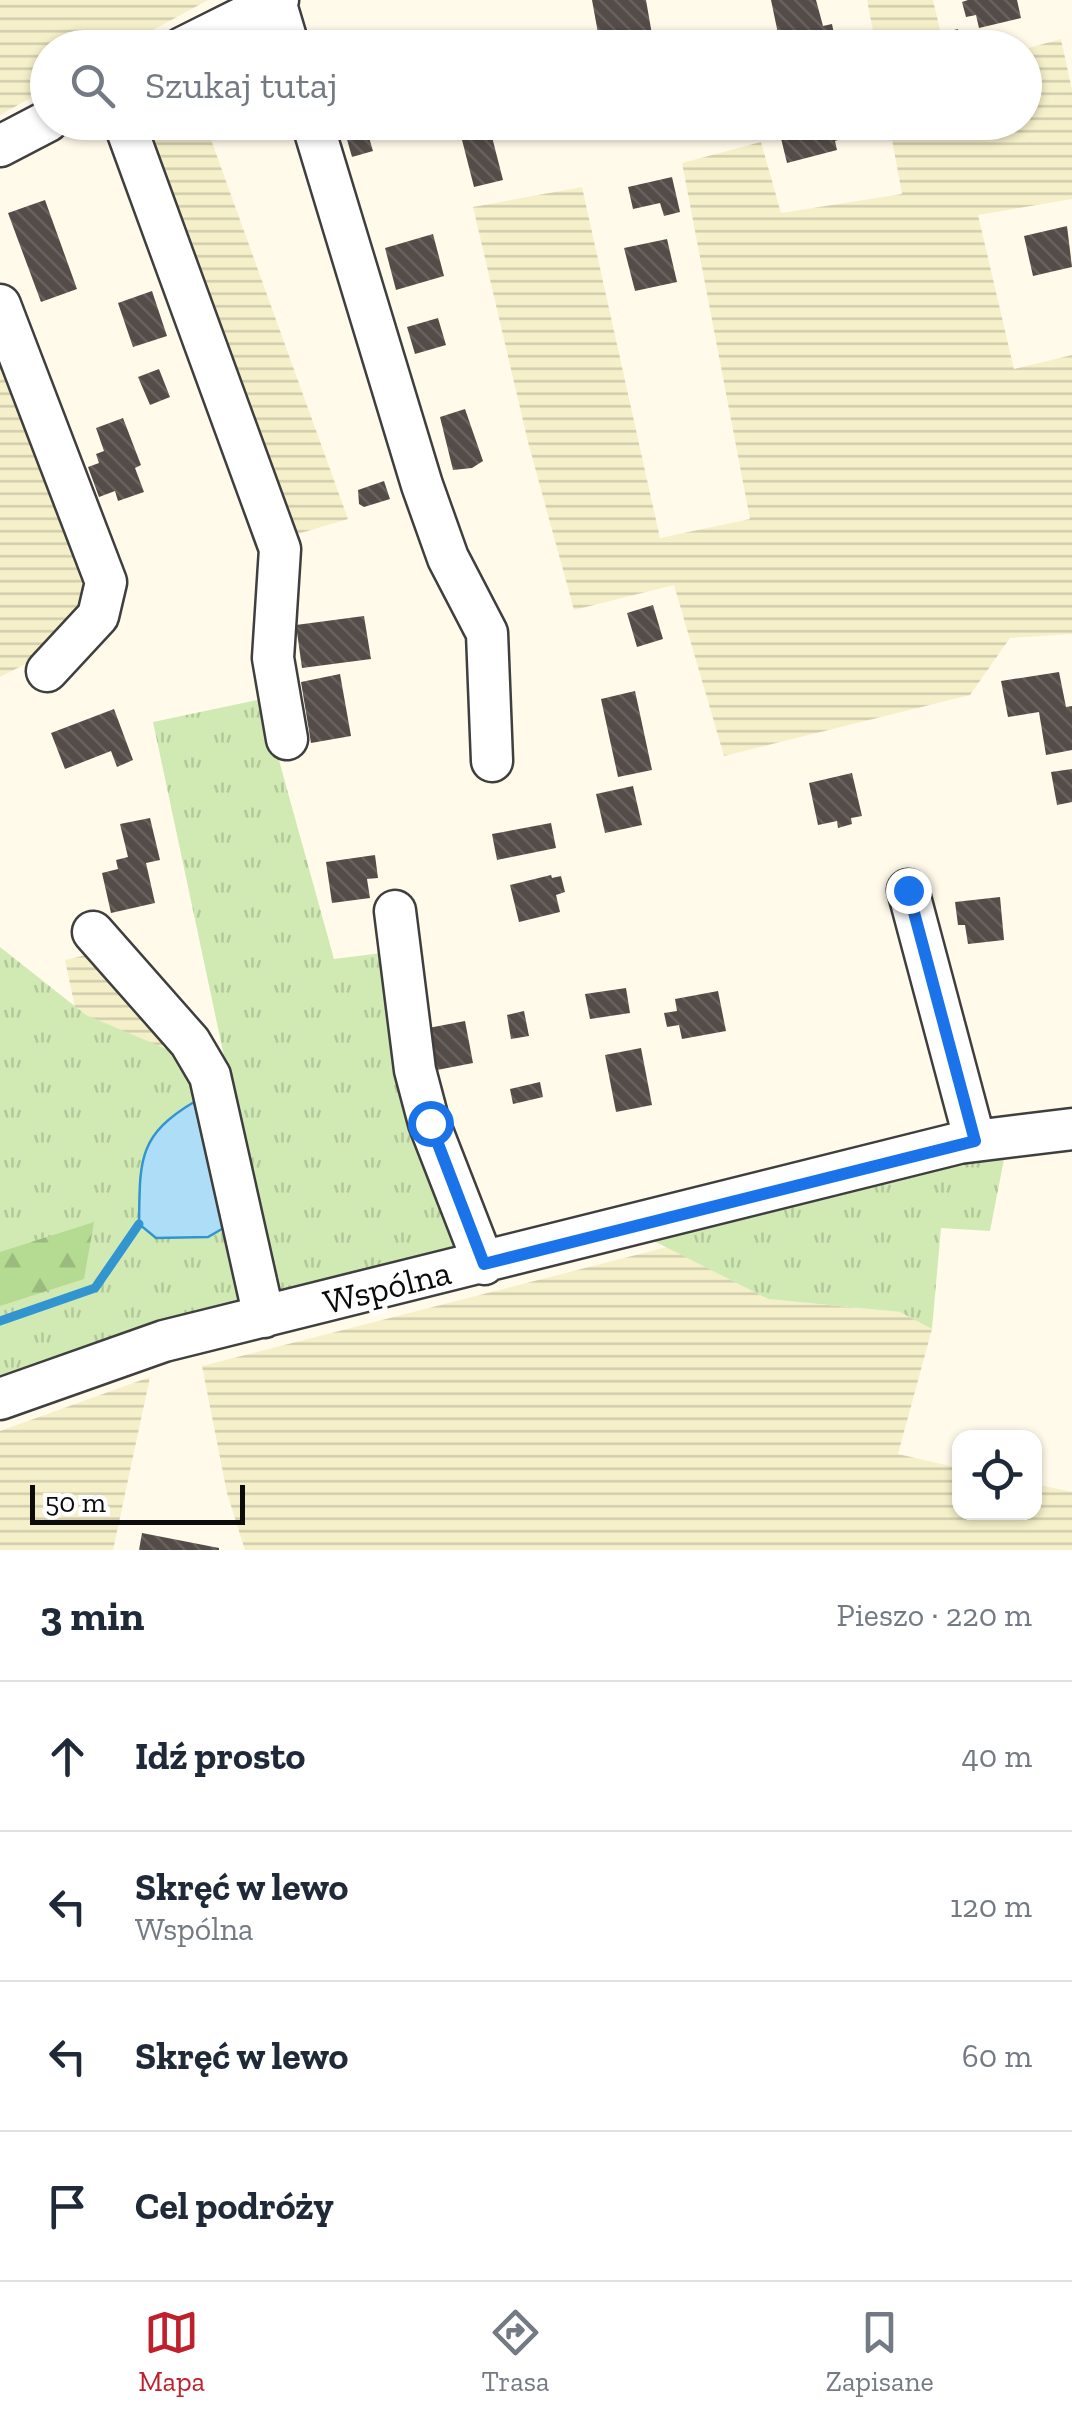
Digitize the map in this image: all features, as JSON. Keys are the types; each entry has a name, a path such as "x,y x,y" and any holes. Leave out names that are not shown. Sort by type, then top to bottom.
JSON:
{"street":[{"path":"217,30 276,0 284,30"},
{"path":"0,146 30,130"},
{"path":"131,140 280,549 274,658 287,740"},
{"path":"317,140 422,485 448,558 487,633 492,761"},
{"path":"0,305 106,582 98,616 48,671"},
{"path":"908,890 975,1141"},
{"path":"396,912 415,1070 430,1123 484,1264"},
{"path":"93,932 190,1042 210,1076 264,1317"},
{"name":"Wspólna","path":"0,1400 164,1341 975,1141 1072,1129"}],"shaded area":[{"path":"0,0 208,0 153,30 30,30 30,98 0,115"},
{"path":"867,0 933,0 940,30 873,30"},
{"path":"1061,39 1072,90 1072,199 978,215 1014,369 1072,355 1072,634 1010,638 970,695 724,756 674,585 574,610 528,442 473,207 582,187 660,538 750,519 682,163 761,142 781,213 902,194 892,140 1042,140 1042,44"},
{"path":"130,140 211,140 348,519 284,538"},
{"path":"0,324 95,586 49,652 0,677"},
{"path":"95,953 161,1029 168,1096 104,1144 65,960"},
{"path":"667,1247 768,1299 900,1312 932,1329 898,1454 952,1466 952,1520 1042,1520 1042,1486 1072,1492 1072,1550 245,1550 227,1493 202,1366"},
{"path":"150,1377 113,1550 0,1550 0,1431"}],"green space":[{"path":"262,699 334,959 382,953 469,1252 0,1385 0,947 86,1015 228,1075 153,722"},
{"path":"1005,1154 990,1231 941,1228 932,1329 900,1312 768,1299 648,1238"},
{"path":"94,1222 84,1279 0,1306 0,1252"}],"water":[{"path":"194,1102 227,1226 208,1237 156,1238 139,1224 146,1152 162,1127"}],"building":[{"path":"592,0 646,0 651,30 597,30"},
{"path":"771,0 816,0 823,26 832,24 833,30 777,30"},
{"path":"1017,0 1021,18 979,28 976,15 966,17 962,2"},
{"path":"347,140 370,140 373,151 352,157"},
{"path":"462,140 493,140 503,180 474,187"},
{"path":"781,140 838,140 837,150 787,163"},
{"path":"672,177 680,212 664,216 660,203 633,209 628,187"},
{"path":"45,200 77,289 41,302 8,213"},
{"path":"1067,226 1072,267 1033,276 1024,236"},
{"path":"433,234 444,276 396,290 385,248"},
{"path":"667,239 677,282 635,291 624,248"},
{"path":"152,291 167,336 133,347 118,303"},
{"path":"438,318 446,345 415,354 407,327"},
{"path":"159,369 170,397 150,405 138,377"},
{"path":"465,409 483,461 472,468 453,470 440,417"},
{"path":"123,418 141,465 135,468 144,492 118,501 115,491 99,497 88,467 99,463 96,454 104,451 96,428"},
{"path":"384,481 390,499 364,507 359,504 358,490"},
{"path":"653,605 663,639 637,647 627,613"},
{"path":"364,616 371,659 302,668 296,625"},
{"path":"1059,672 1066,707 1072,706 1072,750 1046,755 1039,712 1008,717 1001,681"},
{"path":"340,674 351,736 311,743 301,682"},
{"path":"635,691 652,770 618,777 601,699"},
{"path":"114,709 133,760 117,767 111,751 65,769 51,733"},
{"path":"1072,769 1072,802 1057,805 1051,772"},
{"path":"852,773 862,816 851,818 852,824 838,828 837,821 818,825 809,783"},
{"path":"633,786 642,825 605,833 596,794"},
{"path":"150,818 160,860 146,863 155,903 111,913 102,873 118,869 116,860 128,857 120,824"},
{"path":"551,823 556,848 497,860 492,834"},
{"path":"375,855 378,878 367,879 370,898 332,903 326,862"},
{"path":"561,876 565,892 556,895 560,912 519,922 510,885"},
{"path":"1000,897 1004,940 968,944 965,925 958,925 955,902"},
{"path":"626,988 630,1013 590,1019 585,994"},
{"path":"718,991 726,1031 682,1039 679,1025 667,1027 664,1013 677,1011 675,999"},
{"path":"524,1011 529,1036 511,1039 507,1015"},
{"path":"465,1021 473,1063 437,1070 433,1052 423,1054 418,1030"},
{"path":"641,1048 652,1105 616,1112 605,1055"},
{"path":"540,1082 543,1097 513,1104 510,1089"},
{"path":"142,1533 219,1548 219,1550 139,1550"}],"waterway":[{"path":"0,1321 95,1288 139,1224"}],"route":[{"path":"430,1123 484,1264 975,1141 908,890"}]}
